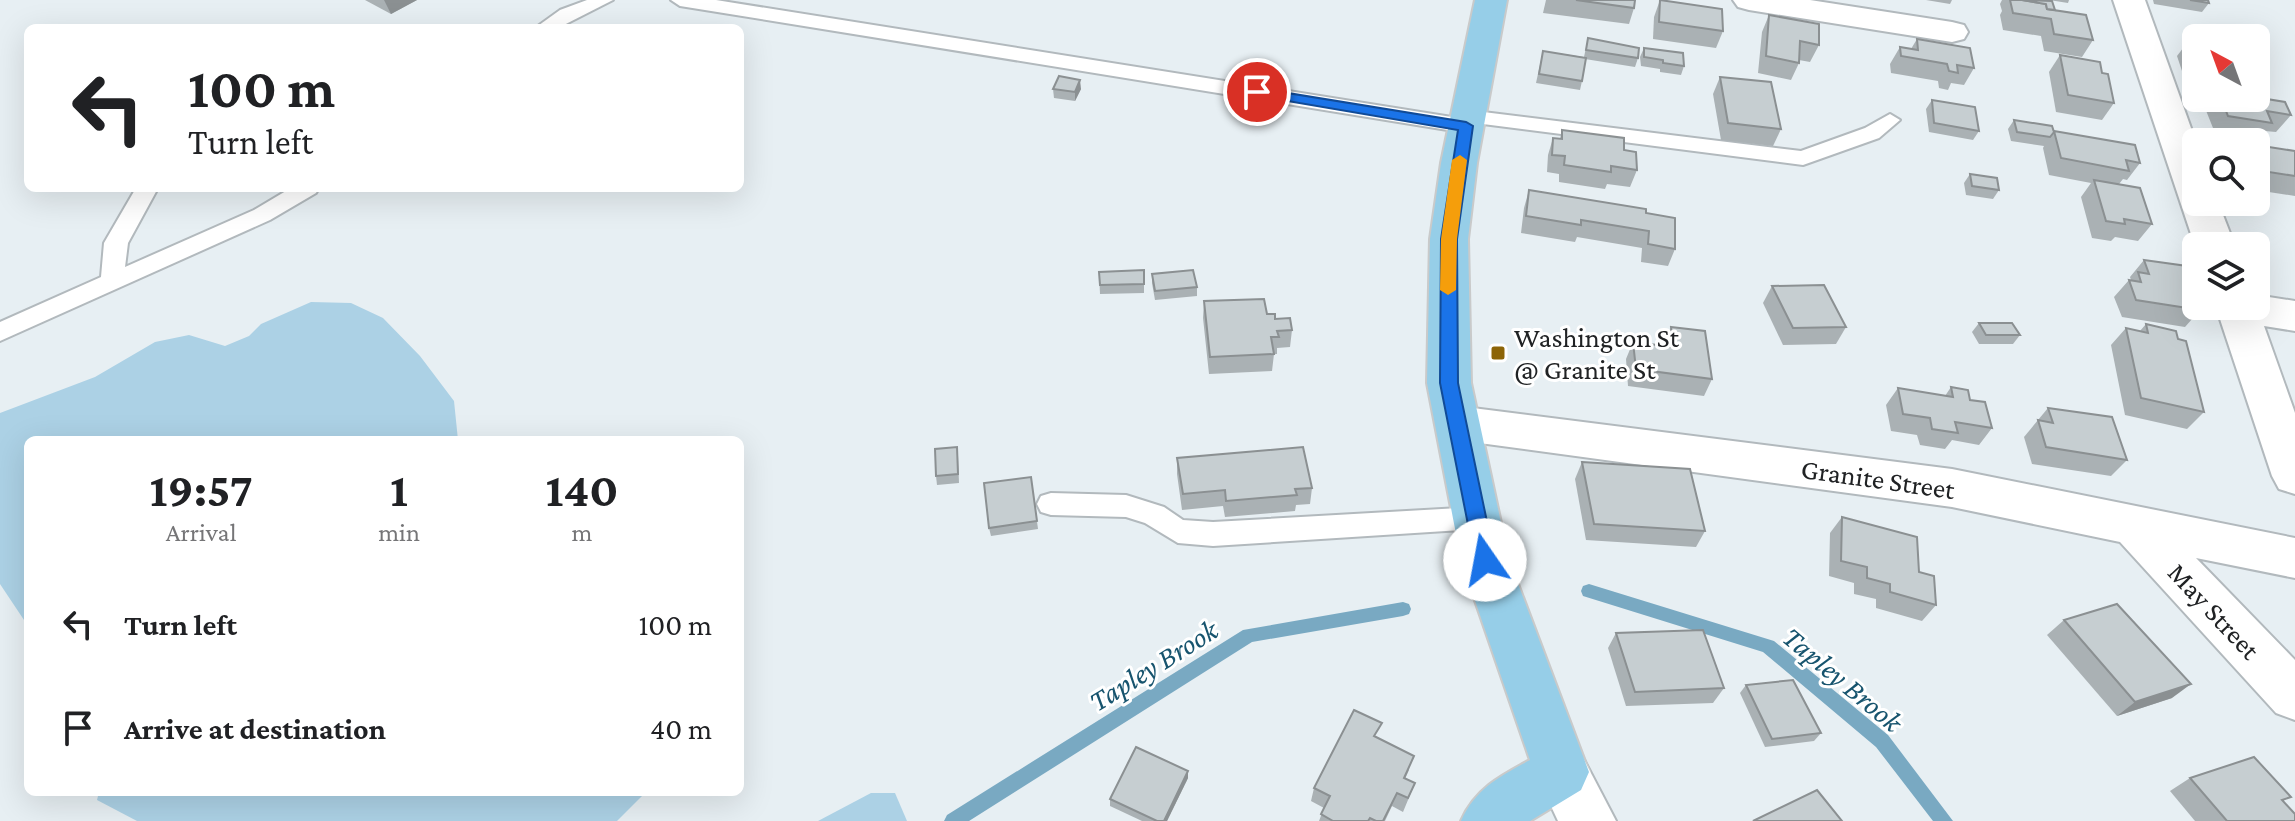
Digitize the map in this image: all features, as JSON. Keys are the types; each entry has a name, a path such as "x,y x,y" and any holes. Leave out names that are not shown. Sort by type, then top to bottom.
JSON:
{"main road":[{"path":"1489,821 1519,795 1562,772 1485,560 1449,383 1449,239 1467,121 1491,0"}],"street":[{"path":"1749,0 1952,32"},
{"path":"2129,0 2182,153"},
{"path":"2270,312 2295,316"},
{"path":"2241,320 2295,476"},
{"name":"Granite Street","path":"1457,423 1952,488 2295,558"},
{"name":"May Street","path":"2134,525 2295,696"},
{"path":"1562,772 1588,821"}],"lane":[{"path":"551,24 567,14 604,0"},
{"path":"680,0 1467,121 1803,158 1872,133 1890,120"},
{"path":"112,282 116,243 145,192"},
{"path":"0,332 262,215 301,192"},
{"path":"1051,504 1126,506 1154,515 1178,531 1213,534 1477,518"}],"shaded area":[{"path":"311,302 351,303 383,318 420,356 454,401 458,436 24,436 24,620 0,584 0,413 95,377 155,342 189,335 225,346 249,336 261,324"},
{"path":"871,793 895,793 907,821 818,821"},
{"path":"98,796 642,796 617,821 137,821 97,800"}],"building":[{"path":"1576,0 1635,0 1634,8"},
{"path":"1660,0 1722,9 1723,31 1659,22"},
{"path":"2010,0 2046,4 2047,9 2086,15 2093,40 2054,34 2051,19 2013,13"},
{"path":"2022,0 2052,1 2055,10 2047,9 2046,4"},
{"path":"1769,15 1819,24 1819,45 1800,41 1799,63 1766,56"},
{"path":"1588,38 1639,48 1638,58 1586,50"},
{"path":"1917,39 1970,48 1974,68 1957,65 1958,73 1949,71 1947,64 1901,56 1900,47 1918,50"},
{"path":"1644,48 1683,53 1684,66 1644,57"},
{"path":"1543,51 1586,58 1582,81 1539,74"},
{"path":"2060,55 2100,62 2102,73 2108,74 2114,103 2068,95"},
{"path":"1059,76 1080,80 1075,92 1053,89"},
{"path":"1720,77 1771,82 1781,129 1728,123"},
{"path":"1932,100 1975,107 1979,131 1934,123"},
{"path":"2270,100 2285,102 2291,115 2270,112"},
{"path":"2226,112 2267,112 2272,123 2228,116"},
{"path":"2014,120 2052,126 2054,132 2050,137 2017,132"},
{"path":"1562,130 1624,138 1624,150 1636,152 1637,170 1611,166 1611,172 1564,165 1565,156 1552,155 1553,138 1562,139"},
{"path":"2054,131 2135,145 2140,163 2126,160 2129,171 2061,158"},
{"path":"2270,147 2295,151 2295,176 2270,172"},
{"path":"1970,174 1997,178 1999,190 1972,186"},
{"path":"2094,180 2140,188 2152,224 2124,219 2125,224 2106,221"},
{"path":"1529,190 1646,209 1646,213 1675,218 1675,249 1648,244 1649,231 1581,220 1581,225 1526,216"},
{"path":"2144,260 2182,265 2182,307 2136,300 2129,280 2141,282 2138,272 2149,274"},
{"path":"1144,270 1144,284 1100,285 1099,272"},
{"path":"1193,270 1197,287 1155,291 1152,274"},
{"path":"1824,285 1846,327 1793,328 1772,286"},
{"path":"1264,299 1267,314 1275,314 1275,319 1290,318 1292,330 1277,331 1279,337 1271,337 1274,354 1210,357 1204,301"},
{"path":"1979,323 2012,323 2020,335 1986,335"},
{"path":"2146,324 2176,331 2178,339 2186,341 2204,412 2141,398 2126,328 2148,333"},
{"path":"1671,327 1705,331 1712,379 1636,369 1633,342 1673,347"},
{"path":"1951,387 1968,390 1970,400 1985,402 1992,428 1955,422 1958,433 1932,429 1930,418 1903,414 1898,388 1953,397"},
{"path":"2048,408 2112,417 2127,460 2046,447 2038,420 2053,423"},
{"path":"957,447 958,474 936,476 935,449"},
{"path":"1303,447 1312,488 1295,489 1297,495 1226,501 1225,490 1183,494 1177,458"},
{"path":"1582,462 1690,469 1705,531 1594,524"},
{"path":"1031,477 1037,521 989,528 984,483"},
{"path":"1842,517 1917,537 1919,572 1934,576 1936,605 1890,592 1890,584 1867,578 1867,567 1841,561"},
{"path":"2117,604 2191,684 2135,702 2064,620"},
{"path":"1703,630 1724,688 1635,692 1616,633"},
{"path":"1793,680 1821,733 1772,739 1746,685"},
{"path":"1354,710 1382,723 1374,736 1414,756 1404,778 1415,783 1408,798 1397,793 1383,821 1370,818 1368,821 1333,821 1321,814 1330,796 1314,788"},
{"path":"1136,747 1188,771 1164,821 1157,821 1110,799"},
{"path":"2254,757 2291,797 2282,800 2295,814 2295,821 2227,821 2190,778"},
{"path":"1817,790 1842,821 1753,821"}],"waterway":[{"name":"Tapley Brook","path":"1589,591 1768,646 1882,741 1944,821"},
{"name":"Tapley Brook","path":"953,821 1249,635 1403,609"}],"slow traffic":[{"path":"1448,290 1449,239 1460,160"}],"place":[{"name":"Washington St @ Granite St","path":"1498,353"}],"route":[{"path":"1257,92 1466,126 1449,239 1449,383 1485,560"}]}
